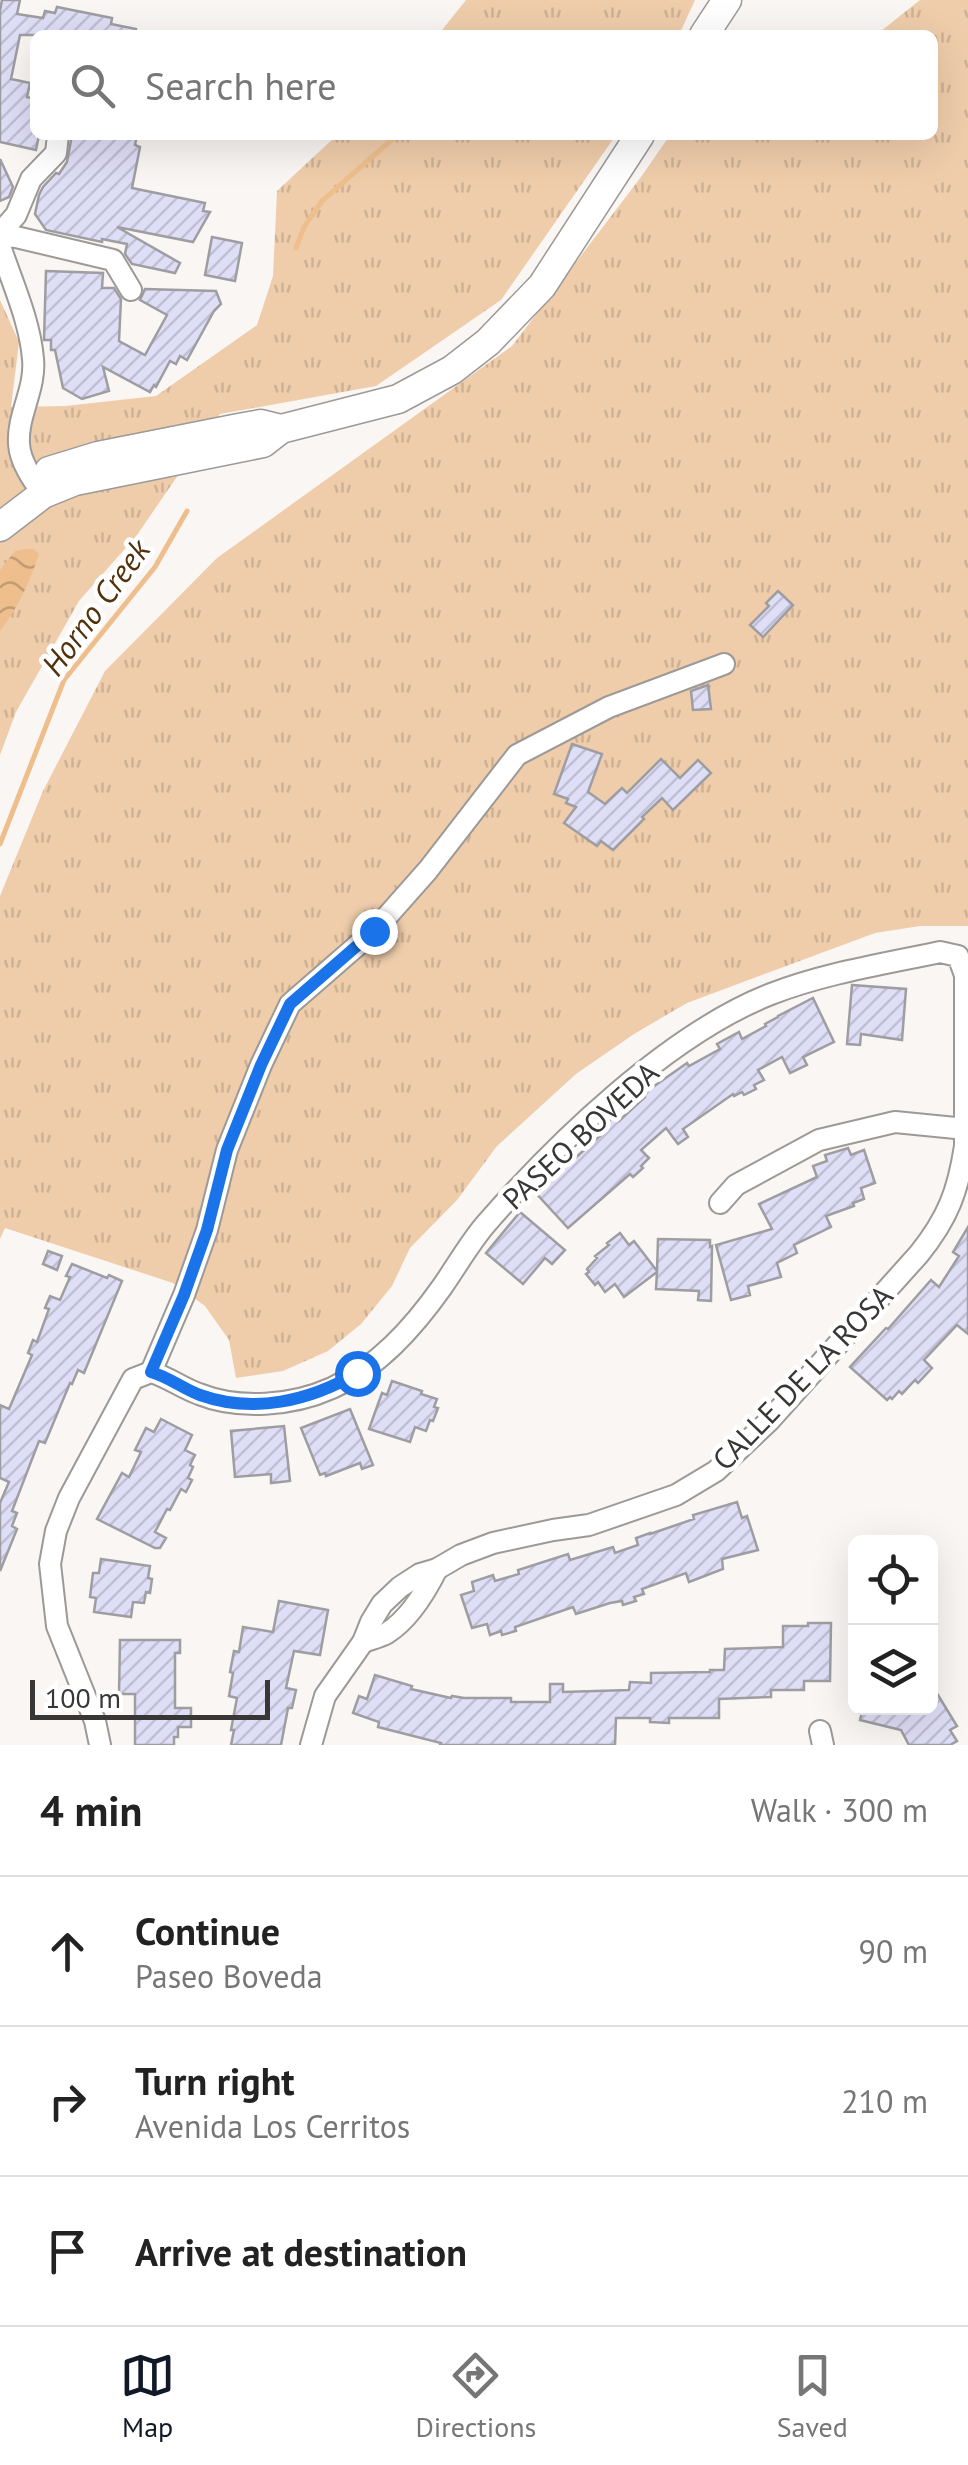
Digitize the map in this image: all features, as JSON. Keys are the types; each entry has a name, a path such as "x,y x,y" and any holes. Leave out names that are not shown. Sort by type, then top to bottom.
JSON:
{"street":[{"path":"707,30 726,0"},
{"path":"0,235 16,215 31,179 56,152 57,140"},
{"path":"0,504 37,486 263,444 282,429 398,399 452,370 488,342 542,286 637,140"},
{"path":"0,235 113,260 130,290"},
{"path":"0,246 33,354 33,382 19,439 22,457 37,486"},
{"path":"0,526 37,486"},
{"path":"100,1745 96,1721 57,1626 50,1564 56,1531 132,1378 151,1372 202,1245 227,1150 290,1004 374,931 428,870 516,755 609,708 724,664"},
{"name":"PASEO BOVEDA","path":"151,1372 200,1395 233,1403 270,1404 304,1398 357,1373 412,1326 482,1228 600,1108 716,1022 770,994 940,952 958,956 965,975 966,1129"},
{"path":"720,1203 736,1185 818,1140 895,1122 966,1129"},
{"name":"CALLE DE LA ROSA","path":"311,1745 325,1696 364,1642 382,1604 400,1587 460,1555 493,1543 589,1525 676,1496 716,1471 768,1421 938,1230 952,1203 961,1171 966,1129"}],"green space":[{"path":"466,0 695,0 681,30 442,30"},
{"path":"920,0 968,0 968,926 920,926 875,933 687,1003 634,1034 576,1074 497,1146 457,1200 410,1248 392,1286 361,1324 328,1351 283,1371 236,1378 229,1340 205,1306 173,1283 5,1228 0,1239 0,896 43,791 105,671 217,558 512,346 667,140 938,140 938,30 882,30"},
{"path":"332,140 613,140 501,300 376,386 220,414 137,535 79,601 16,712 0,755 0,300 19,342 11,407 65,406 156,396 257,325 273,276 277,191"}],"water":[{"path":"26,549 39,554 23,594 0,631 0,570 15,551"}],"building":[{"path":"2,0 20,0 17,14 43,18 45,11 55,13 57,7 112,18 111,24 136,29 30,30 30,35 20,35 11,79 30,83 30,140 38,140 36,150 0,142"},
{"path":"71,140 136,140 135,145 140,147 132,188 205,203 203,211 210,212 193,242 117,227 180,263 175,273 132,264 125,254 127,244 46,230 35,214 39,195 67,162"},
{"path":"0,159 13,187 9,197 0,201"},
{"path":"212,237 242,243 235,281 205,275"},
{"path":"46,271 103,273 102,288 114,288 121,299 119,341 145,355 167,315 140,300 145,289 216,291 221,304 187,360 180,356 176,364 170,361 150,392 103,367 109,391 82,399 63,388 55,350 51,350 51,340 44,340"},
{"path":"778,591 793,605 763,637 750,625"},
{"path":"708,685 711,709 693,710 691,691"},
{"path":"572,744 602,754 588,792 605,804 622,788 627,793 661,759 680,778 698,760 711,773 673,810 662,798 613,850 601,841 597,846 564,823 576,807 554,794"},
{"path":"852,985 906,989 902,1040 861,1034 860,1045 847,1044"},
{"path":"813,998 834,1042 803,1057 807,1065 790,1073 782,1057 758,1070 764,1080 754,1085 756,1089 744,1095 733,1094 683,1129 688,1137 678,1144 666,1128 641,1150 649,1158 643,1168 633,1177 630,1174 568,1228 534,1191 600,1136 596,1132 614,1116 619,1121 645,1097 643,1094 687,1063 689,1066 720,1049 717,1044 739,1032 742,1039"},
{"path":"848,1148 851,1155 864,1150 875,1183 861,1188 864,1199 826,1216 831,1227 794,1245 797,1253 777,1263 781,1277 748,1286 750,1295 731,1300 716,1245 772,1229 759,1204 817,1177 813,1166 827,1161 825,1155"},
{"path":"520,1212 565,1250 552,1264 545,1258 523,1284 486,1253"},
{"path":"968,1227 968,1334 957,1325 924,1360 932,1368 918,1383 915,1380 902,1394 899,1391 887,1400 850,1367 931,1280 939,1287 959,1256 953,1252"},
{"path":"620,1233 629,1245 634,1241 657,1271 658,1239 710,1240 711,1301 698,1300 699,1291 656,1289 657,1272 624,1297 615,1284 605,1292 598,1282 595,1285 586,1274 587,1269"},
{"path":"48,1251 62,1256 57,1270 43,1264"},
{"path":"72,1264 122,1281 84,1373 78,1370 45,1443 39,1441 12,1511 17,1513 12,1526 17,1529 0,1571 0,1503 9,1482 0,1478 0,1405 9,1409 32,1355 28,1353 33,1340 37,1342 49,1309 45,1308 50,1296 60,1300"},
{"path":"392,1381 437,1399 433,1421 430,1420 426,1431 415,1427 410,1442 369,1429 382,1393 387,1395"},
{"path":"350,1409 373,1465 362,1469 360,1463 320,1475 301,1428"},
{"path":"161,1419 192,1435 185,1450 195,1455 188,1478 192,1480 186,1492 181,1489 170,1510 167,1509 155,1532 166,1538 160,1548 155,1548 97,1519 122,1473 129,1477 141,1452 135,1450 146,1428 154,1432"},
{"path":"284,1426 290,1481 271,1483 271,1474 235,1477 231,1431"},
{"path":"737,1502 742,1518 747,1516 758,1550 722,1559 723,1569 689,1582 686,1573 642,1589 644,1594 634,1597 636,1601 610,1603 576,1614 573,1607 502,1635 501,1631 490,1635 487,1624 472,1628 461,1595 474,1591 472,1582 493,1575 495,1581 519,1574 518,1570 568,1554 570,1560 613,1547 615,1553 638,1545 636,1538"},
{"path":"101,1559 150,1566 150,1593 146,1592 144,1603 133,1602 131,1617 94,1612 96,1598 90,1597 93,1573 99,1573"},
{"path":"279,1601 328,1610 320,1655 294,1651 286,1688 296,1690 281,1745 231,1745 237,1698 229,1696 234,1651 239,1652 243,1627 273,1632"},
{"path":"831,1623 830,1681 804,1681 804,1690 771,1690 771,1697 719,1699 719,1718 669,1718 669,1723 650,1722 650,1718 616,1718 615,1745 440,1745 378,1727 379,1722 353,1713 359,1696 367,1699 375,1675 451,1698 550,1702 550,1684 563,1684 563,1692 629,1690 630,1682 651,1683 651,1673 724,1670 725,1649 783,1647 783,1626"},
{"path":"120,1640 180,1640 180,1653 175,1653 175,1708 191,1708 191,1727 178,1727 174,1745 135,1745 135,1694 119,1694"},
{"path":"938,1695 957,1726 950,1730 957,1741 950,1745 909,1745 901,1730 860,1720 861,1715 938,1715"}],"waterway":[{"name":"Horno Creek","path":"296,248 304,227 322,201 391,140"},
{"name":"Horno Creek","path":"0,844 64,680 155,567 187,511"}],"route":[{"path":"357,1373 304,1398 270,1404 233,1403 200,1395 151,1372 207,1230 227,1150 290,1004 374,931"}]}
